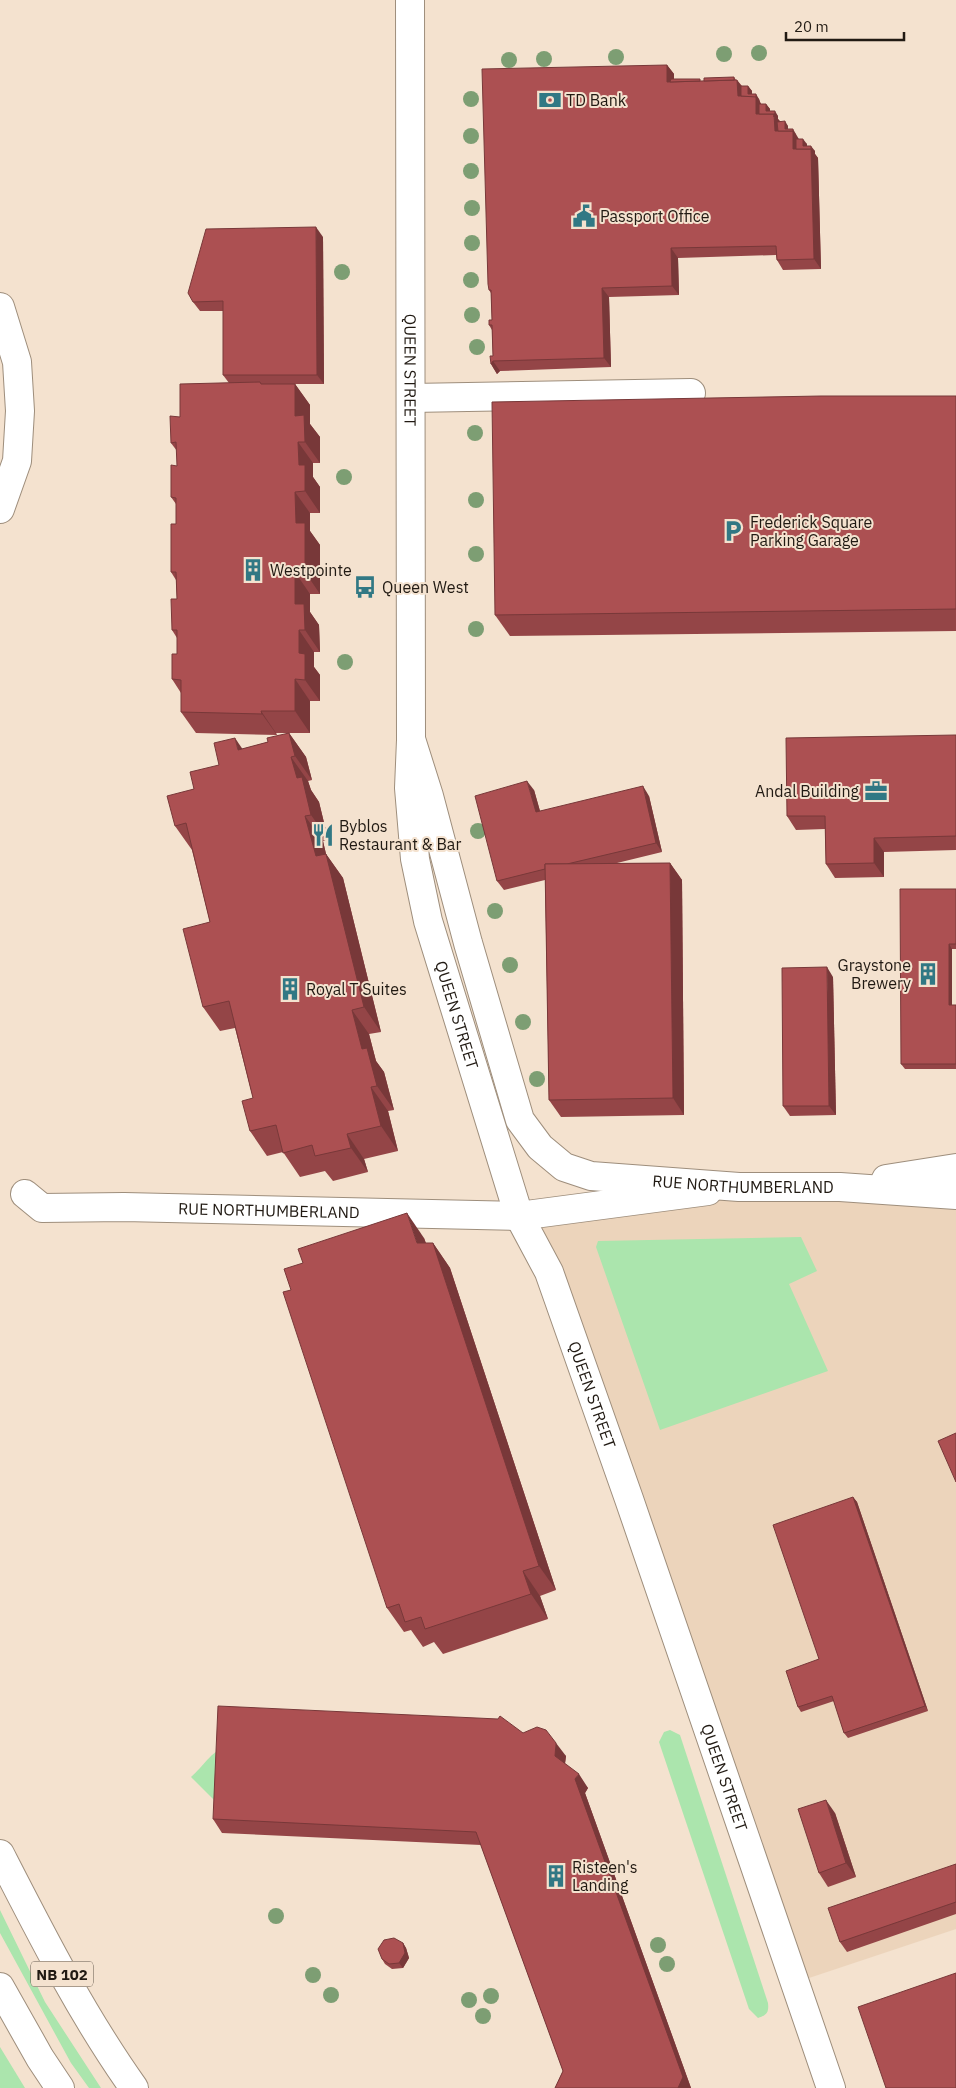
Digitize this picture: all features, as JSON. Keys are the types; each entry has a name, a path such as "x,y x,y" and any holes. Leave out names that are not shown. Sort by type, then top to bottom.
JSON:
{"main road":[{"name":"QUEEN STREET","path":"410,0 411,739 409,788 416,859 428,921 518,1216 549,1272 831,2088"},
{"path":"0,307 18,362 20,411 16,461 0,509"},
{"path":"411,398 691,393"},
{"name":"QUEEN STREET","path":"411,739 520,1120 540,1147"},
{"name":"RUE NORTHUMBERLAND","path":"540,1147 564,1167 591,1176 740,1186 840,1187 956,1195"},
{"path":"840,1187 956,1168"},
{"name":"RUE NORTHUMBERLAND","path":"25,1194 42,1208 124,1207 518,1216 740,1186"},
{"name":"NB 102","path":"0,1854 59,1968 107,2050 134,2088"},
{"path":"0,1987 40,2058 60,2088"},
{"name":"QUEEN STREET","path":"812,2088 815,2045"}],"shaded area":[{"path":"739,1187 956,1195 956,1929 794,1983 519,1216"}],"green space":[{"path":"801,1237 817,1271 789,1284 828,1371 660,1430 596,1247 598,1241"},
{"path":"670,1730 680,1735 768,2003 767,2013 758,2018 749,2009 659,1742 664,1732"},
{"path":"226,1747 223,1809 191,1777 211,1756"},
{"path":"0,1910 45,2002 101,2088 89,2088 71,2063 0,1933"},
{"path":"0,2047 25,2088 0,2088"}],"building":[{"path":"667,65 667,82 737,80 738,96 756,96 756,114 774,114 775,131 793,131 793,149 811,149 814,259 777,260 776,246 671,248 672,286 602,288 604,358 493,361 491,364 490,356 493,356 492,325 489,325 489,320 492,320 491,290 489,290 488,284 482,69"},
{"path":"734,77 734,80 704,81 704,78"},
{"path":"671,79 700,79 700,81 670,82"},
{"path":"741,86 748,86 748,94 756,94 756,97 741,96"},
{"path":"759,104 766,104 766,111 775,111 774,117 774,114 759,114"},
{"path":"785,121 785,129 793,129 793,131 778,131 777,122"},
{"path":"796,139 803,139 803,146 811,146 811,149 796,149"},
{"path":"316,227 317,375 223,375 223,301 193,302 188,293 206,229"},
{"name":"Westpointe","path":"260,382 261,384 295,384 295,416 304,415 305,442 298,442 299,465 305,465 305,491 295,492 296,523 305,523 305,572 295,572 295,604 304,604 305,630 299,630 299,653 305,654 305,680 295,679 295,711 261,711 262,714 181,712 181,680 172,679 172,654 177,654 177,630 172,630 171,599 177,599 176,572 171,572 171,524 176,524 176,498 171,497 171,465 177,466 176,442 171,443 170,416 180,417 180,384"},
{"name":"Frederick Square Parking Garage","path":"821,396 956,396 956,609 495,615 492,402"},
{"name":"Royal T Suites","path":"289,733 295,756 291,757 297,778 302,777 311,815 305,816 316,856 326,854 364,1007 352,1010 362,1049 367,1048 377,1086 371,1087 381,1126 347,1134 351,1148 315,1156 312,1145 283,1153 276,1125 250,1131 242,1101 253,1098 229,1001 203,1007 183,929 210,922 186,823 175,826 167,796 194,789 190,772 219,765 214,743 235,738 238,750 268,742 267,738"},
{"name":"Andal Building","path":"956,735 956,836 874,838 874,863 826,864 825,816 787,816 786,738"},
{"path":"527,781 536,812 643,786 656,843 567,864 545,864 545,869 497,881 475,796"},
{"path":"670,863 673,1098 549,1100 545,864"},
{"name":"Graystone Brewery","path":"900,889 956,889 956,944 949,944 949,1005 956,1005 956,1064 901,1064"},
{"path":"827,967 829,1106 783,1106 782,968"},
{"path":"407,1213 417,1243 433,1243 539,1566 523,1571 531,1594 425,1629 421,1617 405,1622 399,1604 387,1608 283,1292 291,1290 284,1269 303,1263 298,1249"},
{"path":"956,1433 956,1482 938,1441"},
{"path":"853,1497 925,1706 844,1733 832,1696 798,1707 786,1671 819,1659 773,1525"},
{"name":"Risteen's Landing","path":"218,1706 498,1719 500,1716 523,1733 537,1727 546,1730 556,1743 555,1756 579,1774 575,1779 683,2077 678,2088 555,2088 563,2071 476,1832 213,1819"},
{"path":"826,1800 846,1863 819,1873 798,1809"},
{"path":"956,1864 956,1902 840,1942 828,1908"},
{"path":"394,1938 403,1943 405,1953 399,1963 389,1964 382,1959 378,1949 384,1940"},
{"path":"956,1973 956,2088 886,2088 858,2007"}],"place":[{"name":"TD Bank","path":"550,100"},
{"name":"Passport Office","path":"584,216"},
{"name":"Frederick Square Parking Garage","path":"733,531"},
{"name":"Westpointe","path":"253,570"},
{"name":"Queen West","path":"365,587"},
{"name":"Andal Building","path":"876,791"},
{"name":"Byblos Restaurant & Bar","path":"323,835"},
{"name":"Graystone Brewery","path":"928,974"},
{"name":"Royal T Suites","path":"290,989"},
{"name":"Risteen's Landing","path":"556,1876"}]}
